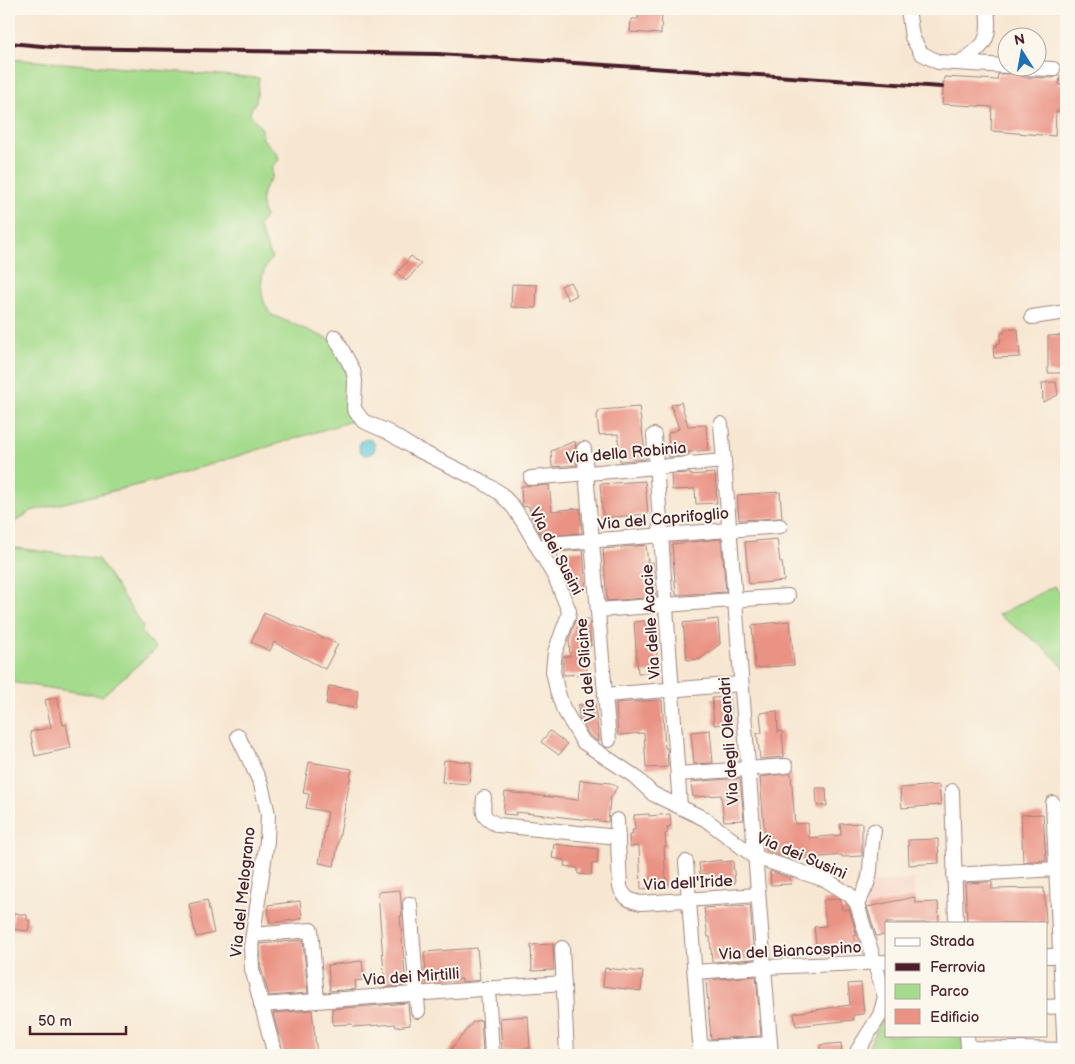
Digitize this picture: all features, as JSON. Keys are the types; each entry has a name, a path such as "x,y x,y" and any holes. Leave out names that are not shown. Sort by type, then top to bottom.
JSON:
{"street":[{"path":"908,9 912,37 921,53 938,62 998,65"},
{"path":"959,63 980,49 984,43 988,31 987,9"},
{"path":"1048,69 1053,69"},
{"path":"1032,317 1066,312"},
{"name":"Via dei Susini","path":"335,337 353,370 355,380 354,408 363,421 388,432 412,447 481,481 500,493 514,508 540,549 556,578 569,611 555,652 553,672 563,708 583,742 634,776 653,794 711,823 755,857 826,880 850,895 857,904"},
{"name":"Via degli Oleandri","path":"721,424 770,1050"},
{"name":"Via delle Acacie","path":"654,435 680,807"},
{"name":"Via del Glicine","path":"584,449 609,740"},
{"name":"Via della Robinia","path":"531,478 724,461"},
{"name":"Via del Caprifoglio","path":"548,544 780,526"},
{"path":"598,610 788,596"},
{"path":"605,695 742,684"},
{"name":"Via del Melograno","path":"238,736 262,784 268,814 267,841 251,947 252,970 276,1055"},
{"path":"678,774 786,766"},
{"path":"952,791 956,922"},
{"path":"484,798 483,812 488,820 498,825 618,837 617,820"},
{"path":"967,1042 1065,1053 1063,956 1053,803"},
{"path":"856,1055 880,1015 885,997 881,963 857,904 868,882 874,831"},
{"name":"Via dell'Iride","path":"618,837 620,887 623,895 632,902 758,895"},
{"path":"686,862 701,1052 770,1050"},
{"path":"954,875 1056,869"},
{"path":"410,904 418,1011"},
{"path":"253,935 311,930 317,1001"},
{"path":"559,1055 567,1055 562,948"},
{"path":"1048,956 1063,956"},
{"name":"Via del Biancospino","path":"695,972 764,967 881,963"},
{"name":"Via dei Mirtilli","path":"262,1005 564,983"},
{"path":"488,988 492,1055"},
{"path":"1048,1007 1065,1006"}],"shaded area":[{"path":"914,879 916,922 885,922 885,955 883,955 882,936 875,936 865,907 871,883"}],"green space":[{"path":"9,59 259,78 256,101 250,114 262,129 263,139 277,153 279,160 272,167 272,178 263,192 262,206 265,217 258,226 272,258 267,264 262,278 264,302 272,315 333,341 351,382 350,408 352,421 166,478 31,511 9,526"},
{"path":"9,547 98,559 143,626 141,632 156,649 102,696 9,682"},
{"path":"1054,586 1066,600 1066,670 1043,647 998,615"},
{"path":"885,1015 885,1036 958,1036 1003,1055 866,1055"}],"water":[{"path":"364,439 370,439 375,444 373,453 364,455 359,450 359,444"}],"building":[{"path":"638,10 662,11 661,34 630,32 631,19 638,19"},
{"path":"998,74 998,78 1053,78 1060,75 1059,85 1066,85 1066,112 1056,111 1055,136 991,131 992,107 942,104 944,77 997,80"},
{"path":"411,256 421,264 406,281 397,273"},
{"path":"570,282 577,295 568,300 561,286"},
{"path":"512,284 537,285 536,308 511,307"},
{"path":"1018,329 1020,357 994,358 993,347 1000,343 1001,333 1004,333 1004,330"},
{"path":"1066,335 1066,373 1048,373 1048,336"},
{"path":"1056,382 1058,395 1043,402 1042,383"},
{"path":"681,402 688,426 706,425 708,450 688,452 689,455 669,457 668,433 679,429 671,405"},
{"path":"639,407 646,459 620,461 618,434 599,435 597,415 600,410"},
{"path":"575,441 577,465 552,467 551,451"},
{"path":"690,473 690,475 715,473 717,503 696,504 695,489 672,490 671,474"},
{"path":"645,481 648,514 603,518 600,484"},
{"path":"549,485 552,511 580,508 582,533 542,537 531,517 529,506 524,507 522,505 521,486"},
{"path":"780,492 782,518 739,520 737,495"},
{"path":"721,539 726,592 676,595 672,544"},
{"path":"777,539 784,581 749,584 745,542"},
{"path":"646,545 648,563 653,562 656,597 607,601 603,549"},
{"path":"583,550 586,590 570,591 563,573 561,559 558,559 557,552"},
{"path":"264,613 338,644 325,669 274,642 270,651 251,642"},
{"path":"589,619 591,646 585,646 587,674 563,675 563,657 570,656 569,640 576,620"},
{"path":"718,619 720,644 700,659 687,660 683,623"},
{"path":"645,621 645,626 655,626 658,672 638,673 634,622"},
{"path":"790,621 794,665 755,668 752,625"},
{"path":"329,686 358,690 356,708 326,704"},
{"path":"57,697 63,725 66,724 71,748 35,756 30,732 51,727 45,700"},
{"path":"729,697 732,723 714,725 712,698"},
{"path":"662,700 668,767 646,768 644,733 618,735 616,703"},
{"path":"595,703 599,742 589,735 579,717 578,705"},
{"path":"777,711 778,732 782,731 784,757 760,759 757,733 762,733 760,713"},
{"path":"710,730 713,763 694,764 691,732"},
{"path":"550,731 567,744 559,755 541,742"},
{"path":"444,760 471,762 469,784 442,782"},
{"path":"309,762 352,769 334,866 319,863 328,812 306,808 309,794 303,793"},
{"path":"791,773 795,824 808,823 809,838 841,835 840,824 862,823 862,856 842,857 842,855 792,860 766,851 760,777"},
{"path":"740,778 744,820 724,821 721,795 693,797 691,782"},
{"path":"580,780 611,783 617,787 610,799 608,822 516,812 516,815 503,814 505,792 578,800"},
{"path":"939,785 941,805 902,808 900,788"},
{"path":"816,788 826,788 827,806 817,806"},
{"path":"649,814 649,816 670,814 671,826 667,827 668,833 665,834 666,847 664,847 666,887 641,889 639,846 630,847 629,835 633,835 632,830 635,830 634,815"},
{"path":"1043,814 1046,860 1023,862 1021,815"},
{"path":"938,839 939,863 909,865 908,840"},
{"path":"554,844 598,849 597,864 592,863 591,875 578,874 578,868 564,866 565,860 552,858"},
{"path":"722,860 722,862 733,861 735,883 723,885 722,878 713,879 712,873 700,874 699,863"},
{"path":"770,871 790,878 791,884 771,885"},
{"path":"992,882 992,889 1044,888 1046,922 967,922 965,883"},
{"path":"400,890 402,916 400,916 406,986 385,987 378,892"},
{"path":"915,897 915,903 938,902 939,922 885,922 885,935 876,936 867,907"},
{"path":"840,899 842,910 849,909 857,935 854,936 855,950 817,953 814,927 826,926 823,900"},
{"path":"207,900 214,933 196,937 189,904"},
{"path":"300,901 302,919 270,923 268,905"},
{"path":"750,905 754,959 712,962 710,937 708,937 704,908"},
{"path":"14,913 27,915 27,920 30,921 28,931 11,929"},
{"path":"303,940 308,993 269,996 261,968 260,944"},
{"path":"553,944 554,970 532,971 531,945"},
{"path":"477,948 480,980 462,982 462,979 427,982 424,952"},
{"path":"362,961 364,980 355,981 356,989 330,991 328,965"},
{"path":"605,968 643,972 641,991 603,986"},
{"path":"756,976 761,1036 711,1039 706,980"},
{"path":"861,983 864,1014 853,1015 854,1020 796,1026 794,1013 850,1005 848,984"},
{"path":"408,1003 410,1025 396,1027 395,1024 353,1027 352,1024 333,1025 332,1009"},
{"path":"312,1010 317,1055 284,1055 273,1013"},
{"path":"528,1016 530,1048 502,1050 500,1018"},
{"path":"481,1020 483,1052 446,1055 473,1022"},
{"path":"841,1043 842,1055 820,1055 820,1045"}],"railway":[{"path":"9,43 64,48 438,54 942,87"}]}
